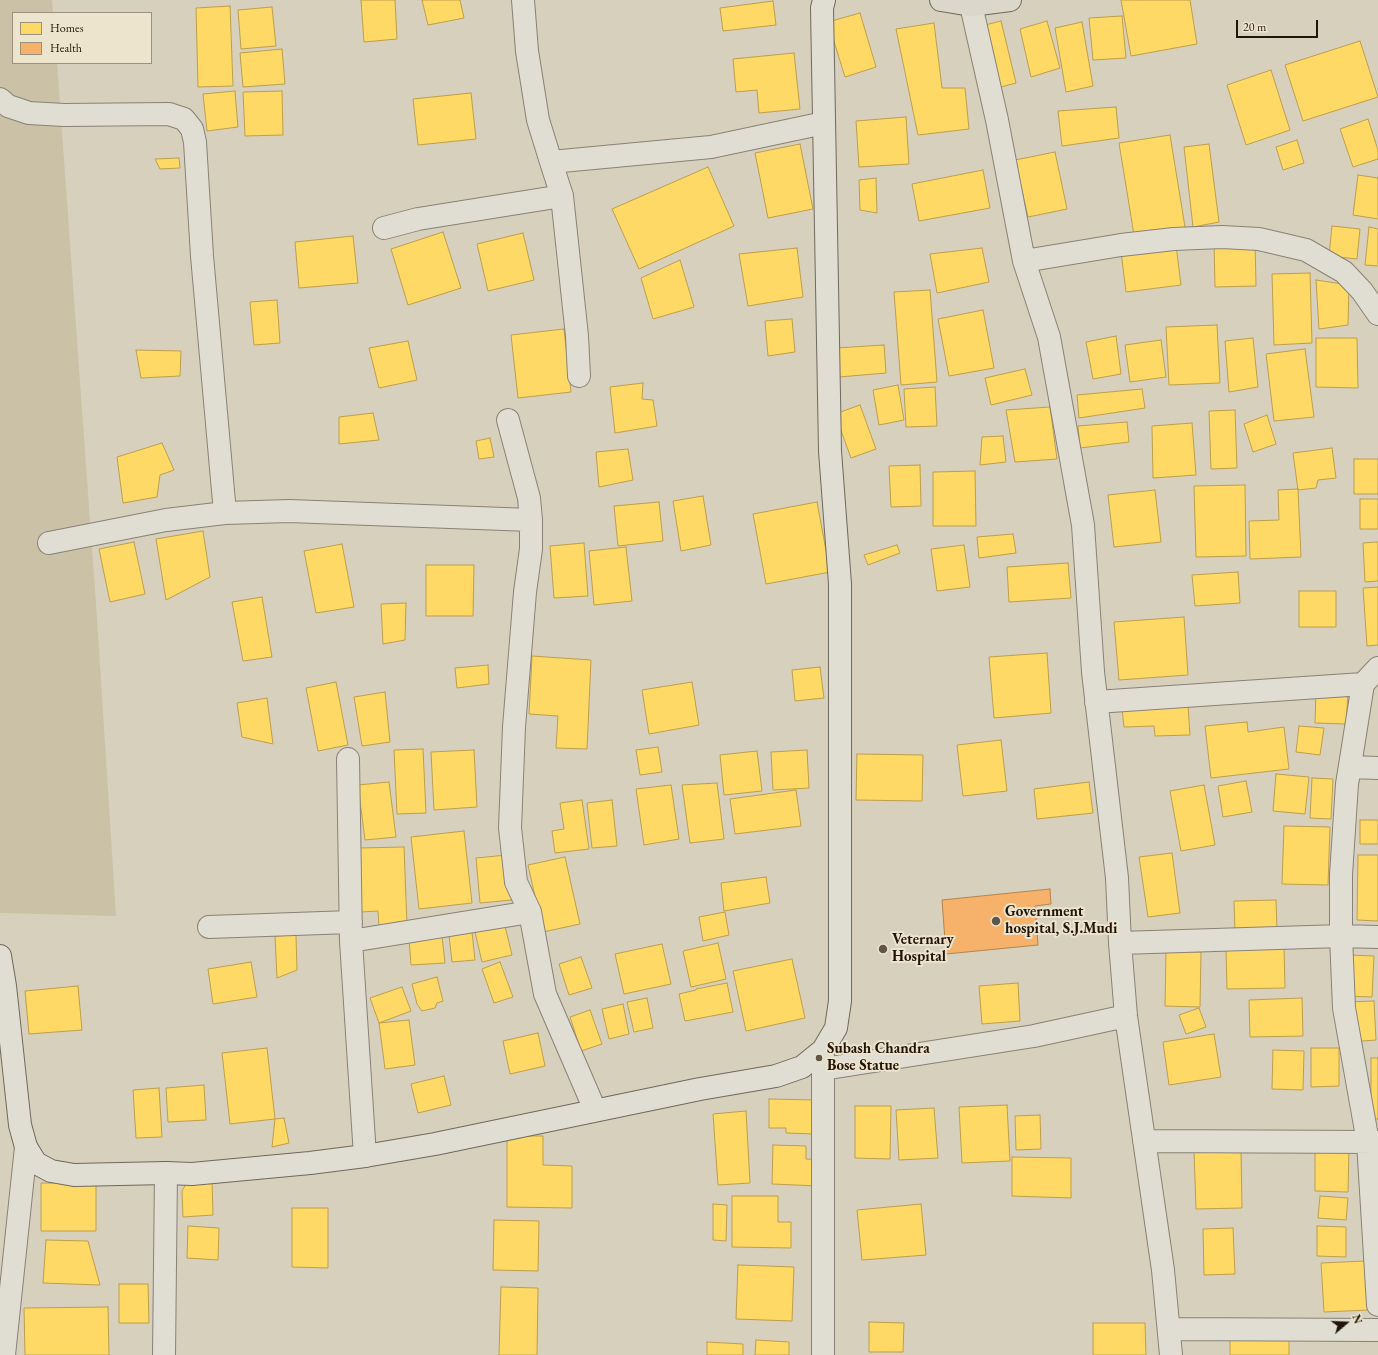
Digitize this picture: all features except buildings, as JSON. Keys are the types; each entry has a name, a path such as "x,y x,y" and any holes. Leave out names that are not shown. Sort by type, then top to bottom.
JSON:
{"main road":[{"path":"940,0 971,2 1010,0"}],"street":[{"path":"523,0 527,51 538,120 550,162 562,196 577,336 579,376"},
{"path":"823,1355 823,1060 836,1028 840,1001 840,584 830,451 822,8 824,0"},
{"path":"971,2 997,120 1024,261 1049,338 1083,526 1096,702 1117,878 1120,943 1126,1016 1163,1270 1171,1355"},
{"path":"0,99 8,106 29,114 169,114 184,119 192,129 195,142 203,264 225,513"},
{"path":"550,162 711,147 824,123"},
{"path":"384,228 418,219 562,196"},
{"path":"1024,261 1121,244 1174,239 1222,237 1259,239 1306,250 1344,272 1362,290 1378,314"},
{"path":"508,420 529,498 531,520 531,549 514,727 510,828 516,882 530,912 545,994 595,1110"},
{"path":"49,543 166,520 225,513 288,511 531,520"},
{"path":"1378,668 1363,684 1347,784 1341,875 1341,936 1344,1008 1373,1142 1378,1305"},
{"path":"1096,702 1363,684"},
{"path":"348,759 351,931 365,1156"},
{"path":"1350,767 1378,768"},
{"path":"208,927 351,931 530,912"},
{"path":"1120,943 1341,936 1378,937"},
{"path":"0,956 5,986 20,1125 26,1147 36,1163 51,1171 74,1175 166,1173 192,1174 310,1163 365,1156 436,1144 700,1089 776,1076 823,1060 1034,1036 1126,1016"},
{"path":"1144,1141 1373,1142"},
{"path":"0,1355 4,1355 26,1147"},
{"path":"164,1355 166,1173"},
{"path":"1169,1329 1378,1330"}],"shaded area":[{"path":"0,0 52,0 53,12 12,12 12,64 57,64 97,618 116,916 0,913"}],"place":[{"name":"Government hospital, S.J.Mudi","path":"996,921"},
{"name":"Veternary Hospital","path":"883,949"},
{"name":"Subash Chandra Bose Statue","path":"819,1058"}]}
